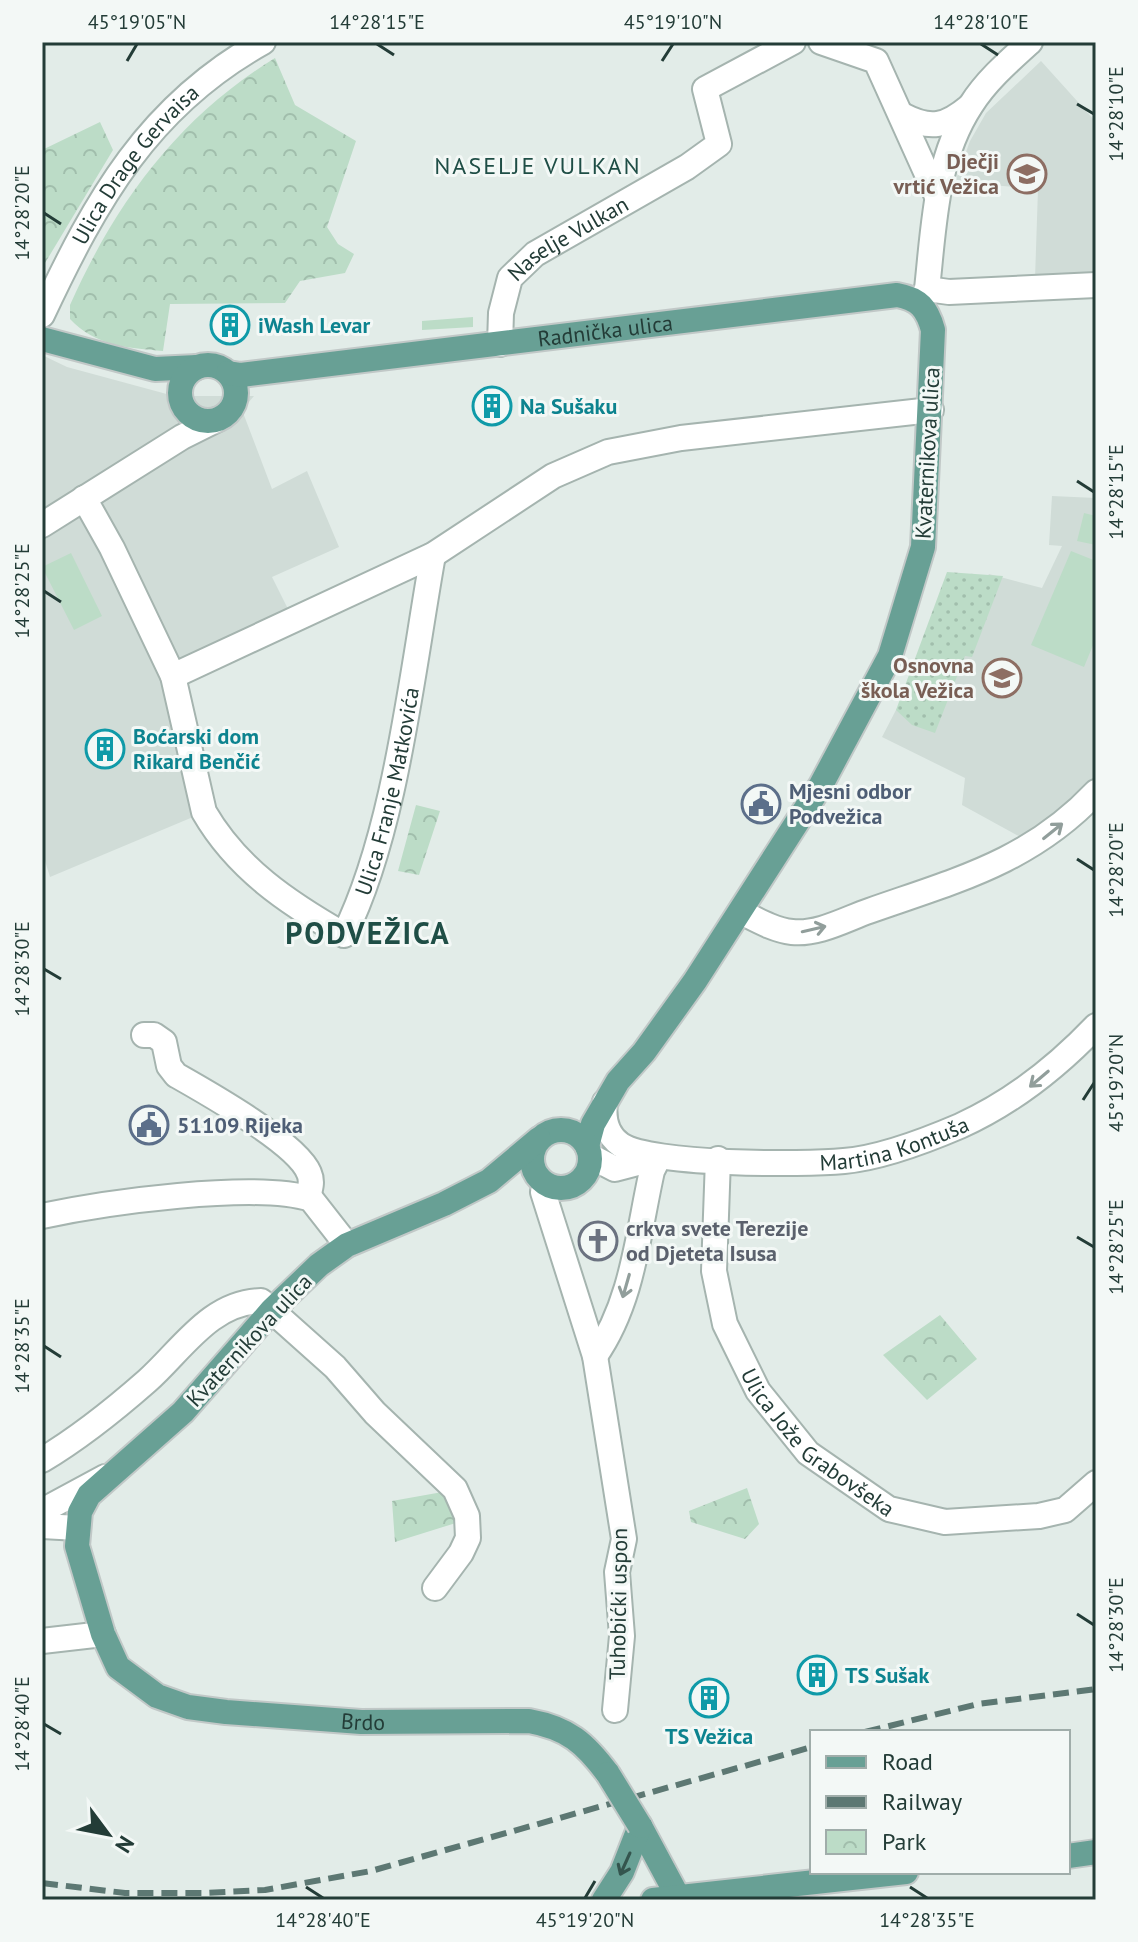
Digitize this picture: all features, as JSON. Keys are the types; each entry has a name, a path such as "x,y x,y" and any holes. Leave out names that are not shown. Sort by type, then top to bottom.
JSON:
{"main road":[{"name":"Radnička ulica","path":"155,369 209,364 241,375 897,295 924,296"},
{"name":"Kvaternikova ulica","path":"489,1181 516,1176 541,1186 571,1186 585,1174 593,1124 605,1102 618,1081 665,1024 741,912 821,785 890,656 923,547 933,330 924,296"},
{"name":"Radnička ulica","path":"42,339 155,369 176,382 185,426 216,420 228,414 236,397 255,379 290,368"},
{"path":"179,390 185,376 197,367"},
{"path":"228,373 236,397"},
{"name":"Kvaternikova ulica","path":"78,1528 89,1495 108,1475 183,1412 272,1310 319,1265 347,1245 444,1204 489,1181 618,1081"},
{"path":"541,1186 532,1163 547,1135 573,1132 588,1151"},
{"name":"Brdo","path":"78,1528 83,1570 111,1657 126,1676 157,1696 188,1707 361,1722 529,1721 555,1726 578,1740 608,1774 677,1895"},
{"path":"604,1900 622,1872 640,1826"},
{"path":"1070,1856 1096,1852"},
{"path":"653,1900 886,1874"}],"street":[{"name":"Ulica Drage Gervaisa","path":"42,315 90,218 113,178 144,137 188,94 236,57 263,42"},
{"name":"Naselje Vulkan","path":"500,344 501,313 510,278 535,254 687,167 719,144 705,89 793,42"},
{"name":"Kvaternikova ulica","path":"821,42 876,61 936,194"},
{"name":"Kvaternikova ulica","path":"924,296 936,194 959,130 969,107 984,87 1030,42"},
{"path":"906,122 931,126 944,124 969,107"},
{"path":"906,122 932,138 959,130"},
{"name":"Radnička ulica","path":"924,296 1096,285"},
{"path":"173,676 433,555 553,476 608,452 681,438 931,410"},
{"path":"42,525 185,426"},
{"name":"Ulica Franje Matkovića","path":"84,498 112,548 173,676 204,812 215,831 265,885 344,935 358,908 389,797 433,555"},
{"path":"741,912 791,932 809,932 834,924 978,874 1021,854 1051,834 1096,792"},
{"name":"Martina Kontuša","path":"605,1102 608,1130 618,1144 659,1157 845,1161 944,1132 995,1108 1030,1086 1096,1026"},
{"path":"144,1035 154,1035 164,1042 169,1066 176,1075 292,1152 308,1170 312,1183 308,1197"},
{"name":"Martina Kontuša","path":"588,1151 602,1166 615,1169 659,1157"},
{"path":"595,1356 616,1319 652,1171 659,1157"},
{"name":"Ulica Jože Grabovšeka","path":"718,1159 714,1271 725,1324 758,1391 808,1453 889,1509 945,1522 1039,1516 1065,1510 1096,1483"},
{"name":"Tuhobićki uspon","path":"541,1186 595,1356 624,1539 617,1572 622,1636 615,1710"},
{"path":"42,1216 129,1203 259,1191 308,1197 347,1245"},
{"path":"42,1460 147,1381 191,1334 209,1321 251,1301 261,1301 335,1367 375,1413 455,1489 467,1516 468,1538 461,1553 435,1588"},
{"name":"Kvaternikova ulica","path":"42,1511 108,1475"},
{"path":"42,1526 78,1528"},
{"path":"42,1641 103,1634"}],"shaded area":[{"name":"Dječji vrtić Vežica","path":"1041,61 1096,122 1096,276 1035,279 1038,189 955,182 970,141 986,113"},
{"path":"42,355 67,367 174,396 254,396 242,410 272,489 307,471 339,547 272,577 290,613 163,689 193,817 50,877 42,851"},
{"name":"Osnovna škola Vežica","path":"1052,496 1096,498 1096,776 1069,805 1026,840 962,805 965,778 882,737 896,710 989,574 1042,588 1062,546 1049,545"}],"green space":[{"path":"275,58 295,105 356,141 327,227 338,244 354,254 345,273 300,281 285,303 170,304 163,351 113,344 90,335 70,319 70,305 108,231 130,197 153,165 209,107"},
{"path":"100,122 113,150 42,268 42,150"},
{"path":"473,317 473,327 422,330 422,321"},
{"path":"1084,513 1096,516 1096,545 1077,541"},
{"path":"1071,551 1096,561 1096,638 1084,667 1031,645"},
{"path":"71,553 102,616 74,630 42,567"},
{"path":"947,572 1003,576 972,657 965,656 935,733 912,725 896,710"},
{"path":"416,805 440,811 419,875 398,871"},
{"path":"940,1315 977,1359 927,1400 883,1355"},
{"path":"747,1488 759,1524 745,1539 691,1522 689,1511"},
{"path":"448,1491 459,1522 395,1542 392,1501"}],"railway":[{"path":"873,1730 978,1704 1096,1689"},
{"path":"42,1883 125,1893 265,1890 371,1871 810,1748"}],"place":[{"name":"Dječji vrtić Vežica","path":"1027,174"},
{"name":"iWash Levar","path":"230,325"},
{"name":"Na Sušaku","path":"492,406"},
{"name":"Osnovna škola Vežica","path":"1002,678"},
{"name":"Boćarski dom Rikard Benčić","path":"105,749"},
{"name":"Mjesni odbor Podvežica","path":"761,804"},
{"name":"51109 Rijeka","path":"149,1125"},
{"name":"crkva svete Terezije od Djeteta Isusa","path":"598,1241"},
{"name":"TS Sušak","path":"817,1675"},
{"name":"TS Vežica","path":"709,1698"}],"district":[{"name":"NASELJE VULKAN","path":"538,166"},
{"name":"PODVEŽICA","path":"368,934"}]}
